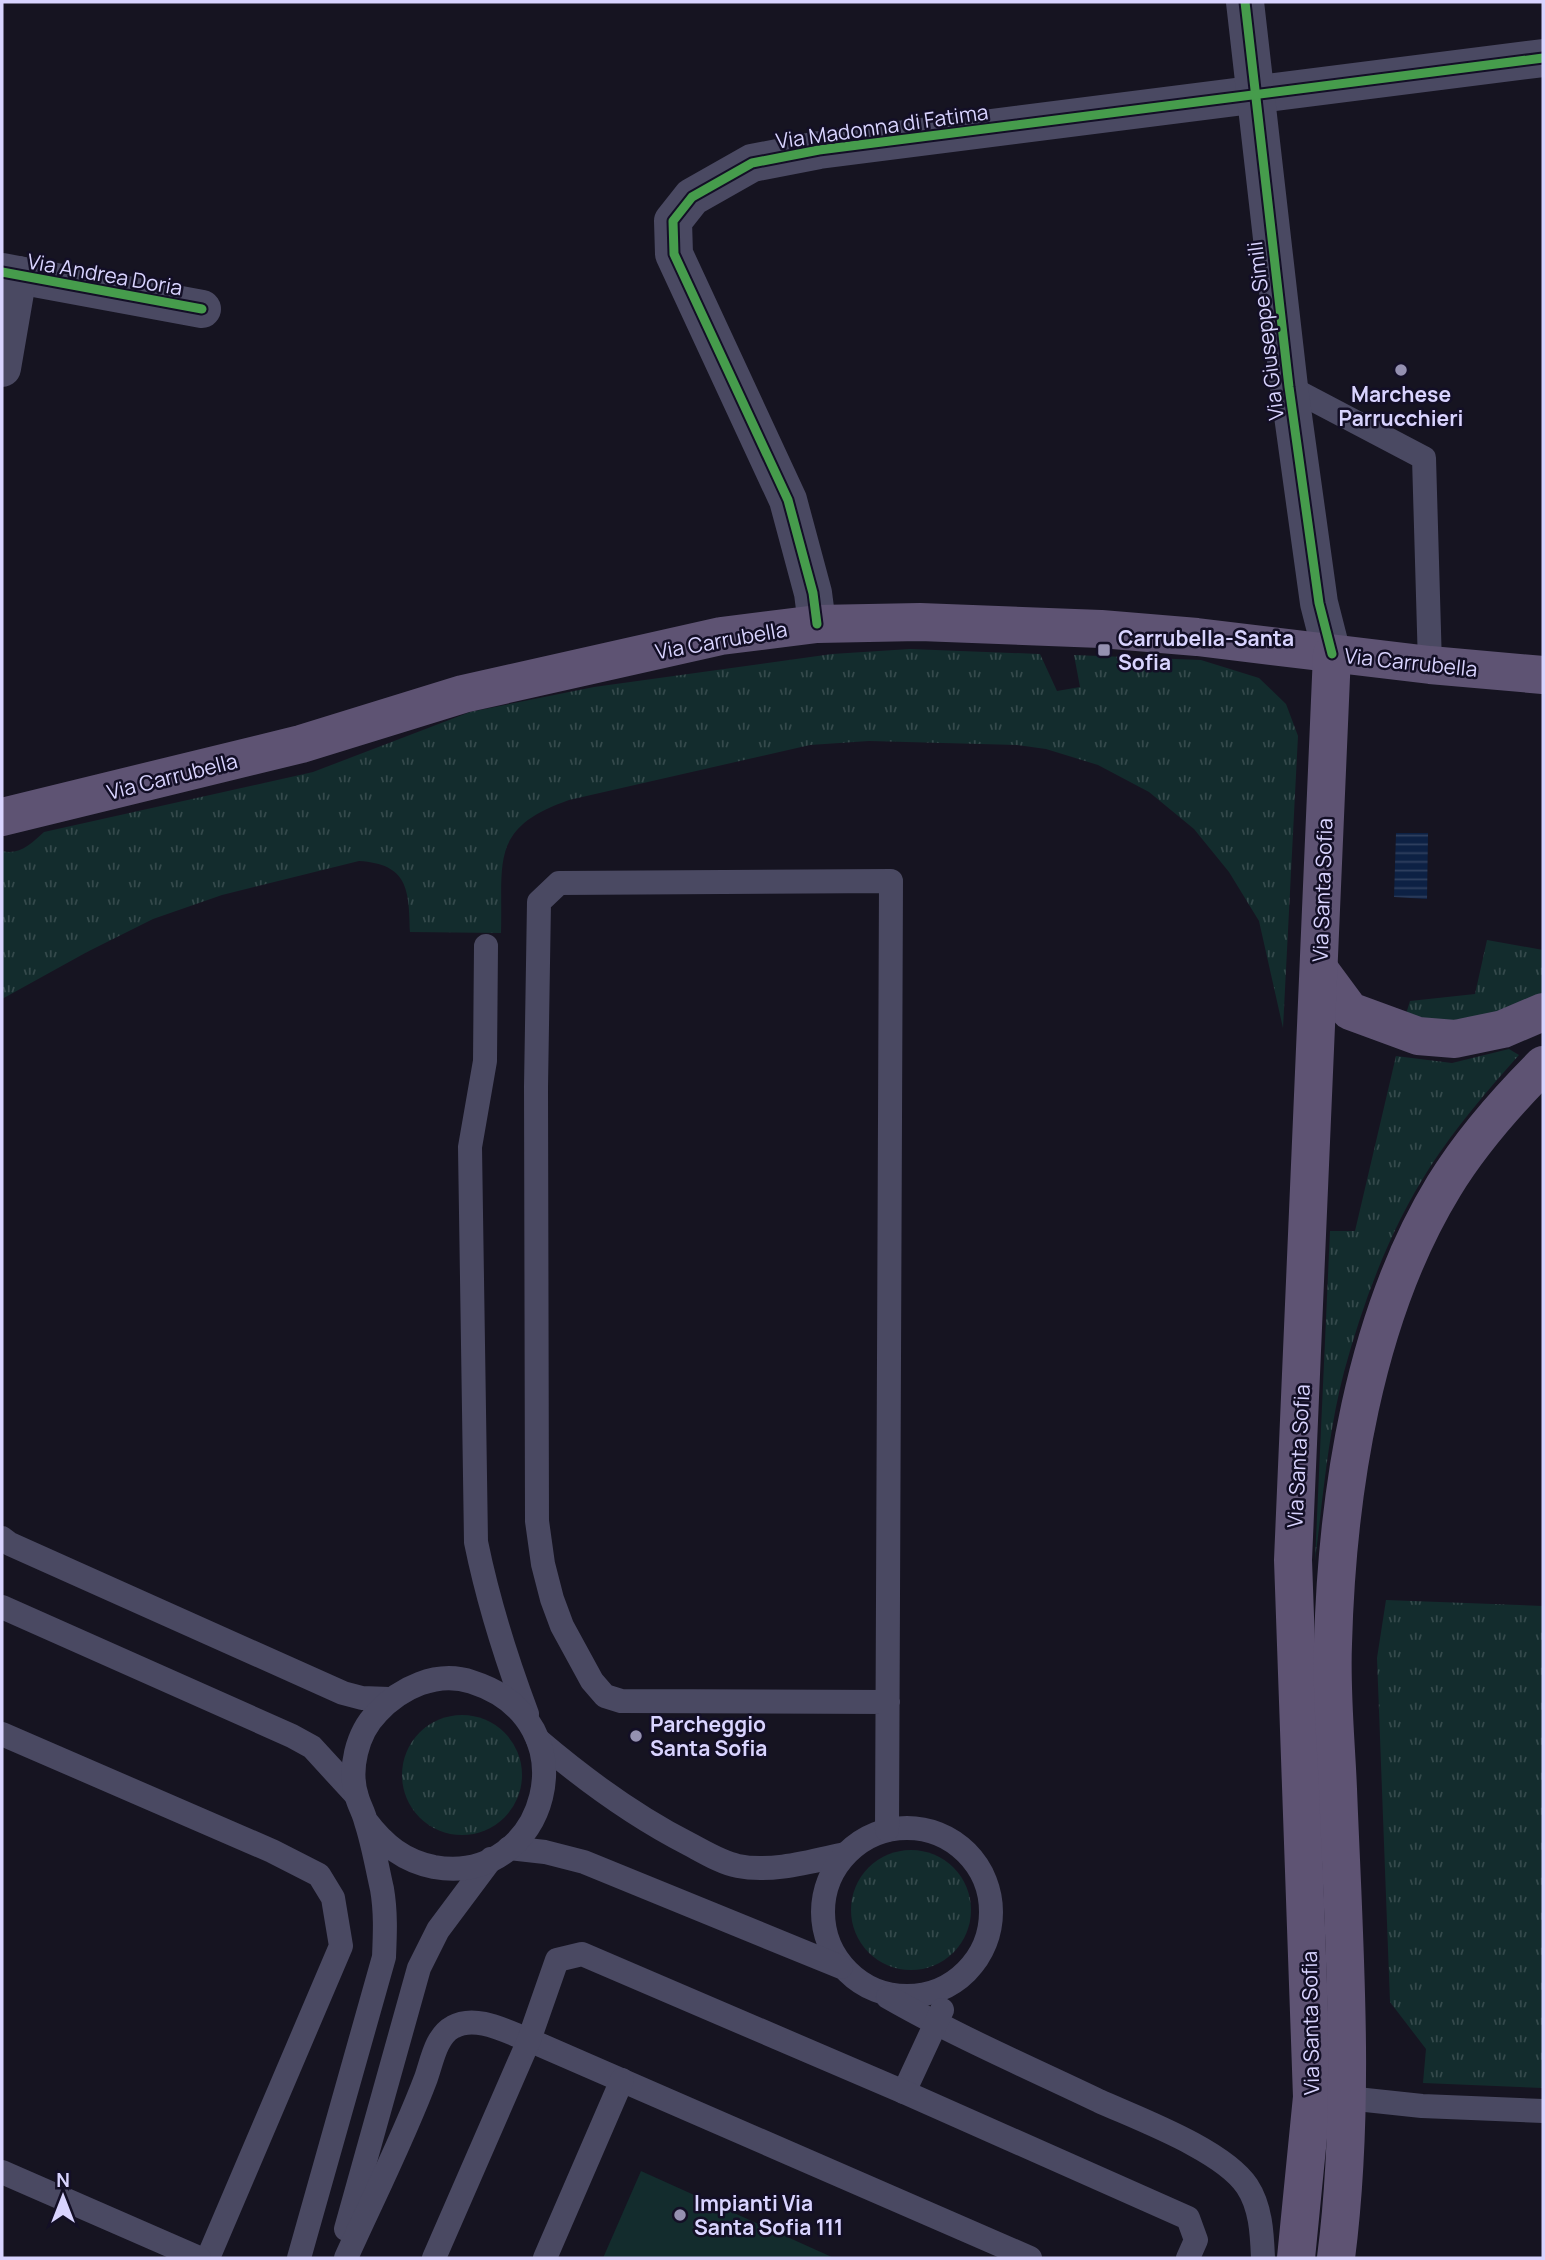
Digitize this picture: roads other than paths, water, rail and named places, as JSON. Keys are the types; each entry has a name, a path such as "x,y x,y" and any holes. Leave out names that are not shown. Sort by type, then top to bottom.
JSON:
{"main road":[{"name":"Via Carrubella","path":"2,817 301,744 463,694 721,636 817,624 920,622 1101,629 1543,675"},
{"name":"Via Santa Sofia","path":"1296,2258 1312,2097 1293,1560 1332,654"},
{"path":"1319,969 1350,1011 1418,1036 1455,1039 1503,1029 1543,1012"},
{"name":"Via Santa Sofia","path":"1336,2258 1346,2172 1347,2021 1332,1648 1337,1560 1355,1439 1366,1378 1385,1313 1410,1254 1444,1186 1486,1128 1543,1065"}],"street":[{"name":"Via Giuseppe Simili","path":"1245,2 1289,387 1319,603 1332,654"},
{"name":"Via Madonna di Fatima","path":"817,624 813,593 788,500 674,254 673,221 692,197 752,163 819,150 1543,58"},
{"name":"Via Andrea Doria","path":"10,274 202,309"},
{"path":"2,368 10,274"}],"lane":[{"path":"1289,387 1424,458 1430,665"},
{"path":"887,1830 888,1702 891,881 559,883 539,902 535,1419 537,1521 543,1564 562,1626 592,1681 605,1696 621,1701 888,1702"},
{"path":"338,2258 419,1968 438,1930 500,1854 525,1831 537,1810 544,1787 544,1763 509,1665 476,1542 470,1147 485,1060 486,946"},
{"path":"2,1538 10,1544 343,1693 362,1698 389,1699"},
{"path":"2,1607 292,1736 312,1747 356,1795"},
{"path":"299,2258 384,1957 386,1922 382,1891 366,1821 356,1795 354,1769 359,1742 371,1718 389,1699 413,1685 439,1678 466,1680 492,1688 514,1704 535,1732 584,1779 668,1833 704,1853 738,1866 801,1864 845,1854"},
{"path":"2,1734 271,1851 319,1875 333,1898 341,1946 208,2258"},
{"path":"366,1821 381,1840 399,1855 421,1864 444,1868 468,1867 500,1854 545,1852 584,1861 841,1967 859,1983 935,2024 1175,2136 1231,2170 1246,2184 1256,2202 1263,2258"},
{"path":"841,1967 829,1945 822,1922 823,1897 831,1875 845,1854 872,1835 906,1828 941,1835 957,1844 981,1872 992,1907 989,1931 981,1954 947,2000 904,2092"},
{"path":"434,2258 529,2040 557,1960 582,1954 1188,2218 1196,2240 1188,2258"},
{"path":"881,1993 902,1997 923,1996 946,1987 966,1973"},
{"path":"346,2258 413,2112 440,2039 453,2027 484,2023 622,2080 1030,2258"},
{"path":"545,2258 622,2080"},
{"path":"1347,2098 1422,2106 1543,2111"},
{"path":"2,2172 199,2258"}],"water":[{"path":"1396,833 1428,833 1427,899 1394,897"}],"place":[{"name":"Marchese Parrucchieri","path":"1401,370"},
{"name":"Carrubella-Santa Sofia","path":"1104,650"},
{"name":"Parcheggio Santa Sofia","path":"636,1736"},
{"name":"Impianti Via Santa Sofia 111","path":"680,2215"}]}
